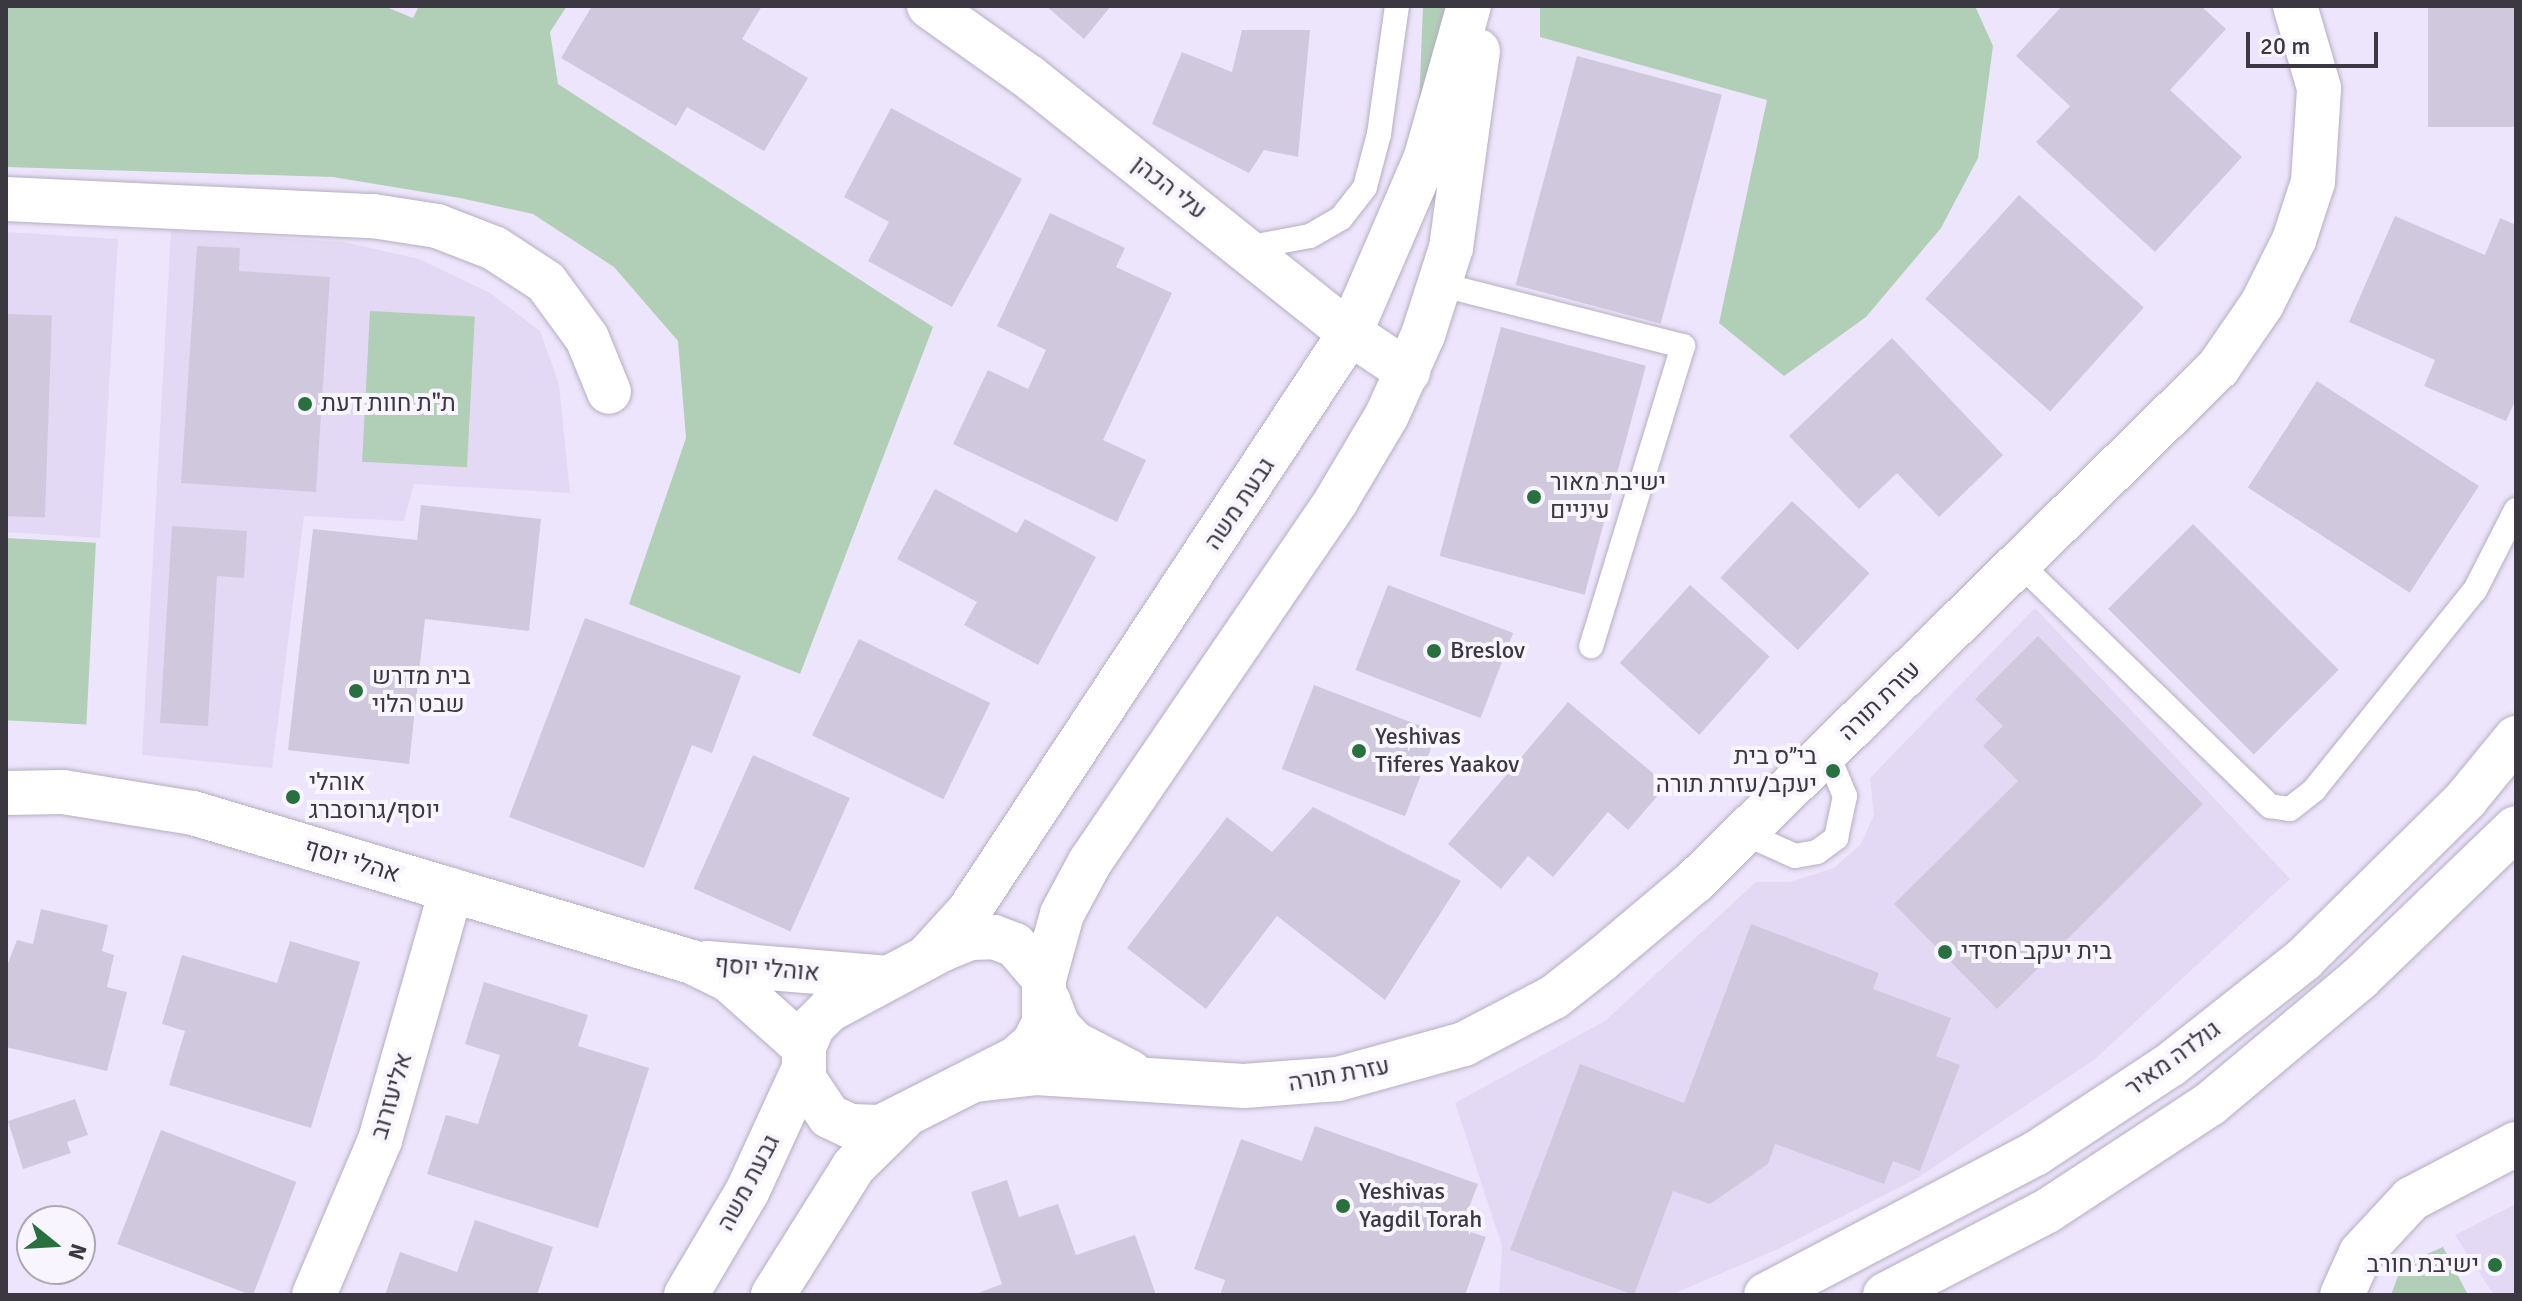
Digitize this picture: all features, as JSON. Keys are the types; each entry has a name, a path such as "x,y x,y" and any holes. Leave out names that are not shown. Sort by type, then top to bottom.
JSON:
{"street":[{"name":"עלי הכהן","path":"929,6 1029,77 1350,333 1408,372"},
{"name":"גבעת משה","path":"686,1295 747,1192 804,1057 813,1026 829,1010 926,958 969,911 1350,333 1425,160 1469,6"},
{"path":"804,1057 813,1100 829,1116 850,1126 881,1127 975,1080 1034,1043 1062,914 1090,862 1336,501 1408,372 1439,284 1462,191 1482,6"},
{"name":"עזרת תורה","path":"975,1080 1036,1073 1288,1086 1393,1067 1464,1044 1554,997 1695,881 2021,565 2218,368 2262,304 2294,240 2313,182 2319,88 2295,6"},
{"path":"6,199 373,216 437,226 494,248 546,282 587,338 609,392"},
{"name":"גולדה מאיר","path":"1766,1295 2035,1154 2170,1065 2304,959 2466,799 2516,738"},
{"name":"אהלי יוסף","path":"6,793 63,792 177,810 692,962"},
{"path":"1885,1295 2047,1211 2210,1104 2360,978 2516,828"},
{"name":"אליעזרוב","path":"314,1295 380,1140 451,890"},
{"name":"עזרת תורה","path":"926,958 970,938 994,937 1015,945 1046,990 1058,1026 1074,1043 1093,1056 1147,1077"},
{"name":"אוהלי יוסף","path":"692,962 888,978"},
{"name":"אוהלי יוסף","path":"692,962 739,988 804,1057"},
{"path":"773,1295 854,1166 902,1119"},
{"path":"2342,1295 2361,1253 2411,1199 2516,1144"}],"lane":[{"path":"1246,248 1310,236 1341,218 1365,187 1379,134 1397,6"},
{"path":"1439,284 1683,346 1591,646"},
{"path":"2021,565 2270,806 2290,809 2314,790 2475,590 2516,510"},
{"path":"1744,833 1795,856 1817,852 1836,838 1845,796 1827,753"}],"shaded area":[{"path":"171,231 344,242 419,259 490,293 540,331 559,384 570,493 414,484 404,521 304,516 272,768 142,755"},
{"path":"6,232 118,239 100,538 6,532"},
{"name":"בית יעקב חסידי","path":"2035,608 2290,879 2095,1059 1916,1179 1778,1249 1671,1295 1499,1295 1502,1246 1455,1103 1605,1021 1756,882 1790,882 1834,868 1861,844 1874,815 1870,778"},
{"name":"ישיבת חורב","path":"2516,1204 2516,1295 2494,1295 2455,1235"}],"green space":[{"path":"6,6 384,6 413,18 419,6 567,6 550,32 558,84 933,327 800,674 629,604 686,438 678,341 614,267 533,214 460,198 333,177 6,167"},
{"path":"1423,6 1450,6 1419,108"},
{"path":"1540,6 1975,6 1993,46 1978,158 1941,228 1866,317 1784,376 1719,323 1767,100 1540,37"},
{"path":"370,311 475,316 467,467 362,462"},
{"path":"6,538 96,543 86,724 6,720"},
{"path":"2443,1247 2468,1295 2391,1295 2402,1265"}],"building":[{"path":"592,6 762,6 742,39 808,78 764,151 687,107 676,126 561,58"},
{"path":"1046,6 1111,6 1084,39"},
{"path":"2062,6 2201,6 2226,29 2170,90 2242,157 2155,252 2036,142 2070,106 2016,56"},
{"path":"2428,6 2516,6 2516,127 2428,127"},
{"path":"1242,30 1310,30 1298,157 1264,150 1249,173 1152,124 1182,52 1232,72"},
{"path":"1577,56 1722,95 1661,324 1516,285"},
{"path":"891,108 1022,179 952,307 868,261 889,222 844,197"},
{"path":"2019,195 2144,307 2050,411 1925,299"},
{"path":"1050,213 1125,248 1116,267 1172,293 1103,440 1146,460 1117,522 953,444 988,370 1028,389 1046,350 997,326"},
{"path":"2395,216 2485,255 2500,218 2516,225 2516,399 2506,421 2424,386 2435,360 2349,322"},
{"path":"197,246 240,248 239,271 330,277 316,492 181,483"},
{"path":"6,314 52,316 45,517 6,516"},
{"name":"ישיבת מאור עיניים","path":"1501,327 1646,366 1585,595 1440,556"},
{"path":"1892,338 2003,455 1939,517 1897,473 1859,509 1789,436"},
{"path":"2317,381 2479,486 2410,593 2248,488"},
{"path":"935,489 1017,533 1025,519 1096,557 1038,665 964,625 977,602 897,559"},
{"path":"1792,501 1870,573 1798,650 1720,578"},
{"name":"בית מדרש שבט הלוי","path":"421,505 541,519 529,631 425,619 409,764 288,750 313,529 417,540"},
{"path":"2193,524 2339,670 2254,755 2108,609"},
{"path":"172,526 247,531 244,578 217,576 208,726 160,723"},
{"name":"Breslov","path":"1388,585 1513,633 1480,718 1355,670"},
{"path":"1690,585 1770,657 1699,735 1620,663"},
{"path":"585,618 741,676 712,753 692,745 644,868 509,817"},
{"path":"2038,636 2203,804 1997,1009 1894,904 2018,781 1983,746 2003,726 1975,699"},
{"path":"859,639 990,703 943,799 812,735"},
{"name":"Yeshivas Tiferes Yaakov","path":"1314,685 1437,732 1405,816 1282,769"},
{"path":"1568,702 1667,785 1628,830 1608,812 1553,877 1528,856 1501,889 1448,844"},
{"path":"753,755 850,798 790,931 694,888"},
{"path":"1313,807 1461,881 1385,1000 1277,916 1206,1009 1127,948 1227,817 1272,852"},
{"path":"41,909 108,925 102,951 114,955 107,987 127,992 107,1071 6,1047 6,968 17,940 33,944"},
{"path":"1751,924 1879,973 1873,989 1951,1018 1936,1056 1960,1065 1920,1171 1893,1161 1884,1184 1775,1144 1768,1164 1710,1204 1673,1191 1634,1295 1510,1250 1580,1064 1684,1103"},
{"path":"290,941 360,962 311,1128 169,1085 185,1031 162,1024 182,955 277,983"},
{"path":"484,982 588,1015 578,1046 649,1068 598,1228 427,1174 446,1115 478,1124 500,1055 465,1044"},
{"path":"75,1099 88,1135 67,1142 71,1153 23,1169 8,1121"},
{"name":"Yeshivas Yagdil Torah","path":"1315,1126 1478,1184 1461,1229 1486,1237 1465,1295 1220,1295 1225,1280 1194,1269 1241,1139 1302,1161"},
{"path":"161,1130 296,1182 253,1295 117,1244"},
{"path":"1007,1180 1019,1217 1058,1204 1076,1255 1135,1235 1156,1295 973,1295 1002,1284 971,1192"},
{"path":"475,1220 553,1247 537,1295 385,1295 400,1252 457,1272"}],"place":[{"name":"ת\"ת חוות דעת","path":"305,404"},
{"name":"ישיבת מאור עיניים","path":"1534,497"},
{"name":"Breslov","path":"1434,651"},
{"name":"בית מדרש שבט הלוי","path":"356,691"},
{"name":"Yeshivas Tiferes Yaakov","path":"1359,751"},
{"name":"בי״ס בית יעקב/עזרת תורה","path":"1833,771"},
{"name":"אוהלי יוסף/גרוסברג","path":"293,797"},
{"name":"בית יעקב חסידי","path":"1945,952"},
{"name":"Yeshivas Yagdil Torah","path":"1343,1206"},
{"name":"ישיבת חורב","path":"2495,1265"}]}
